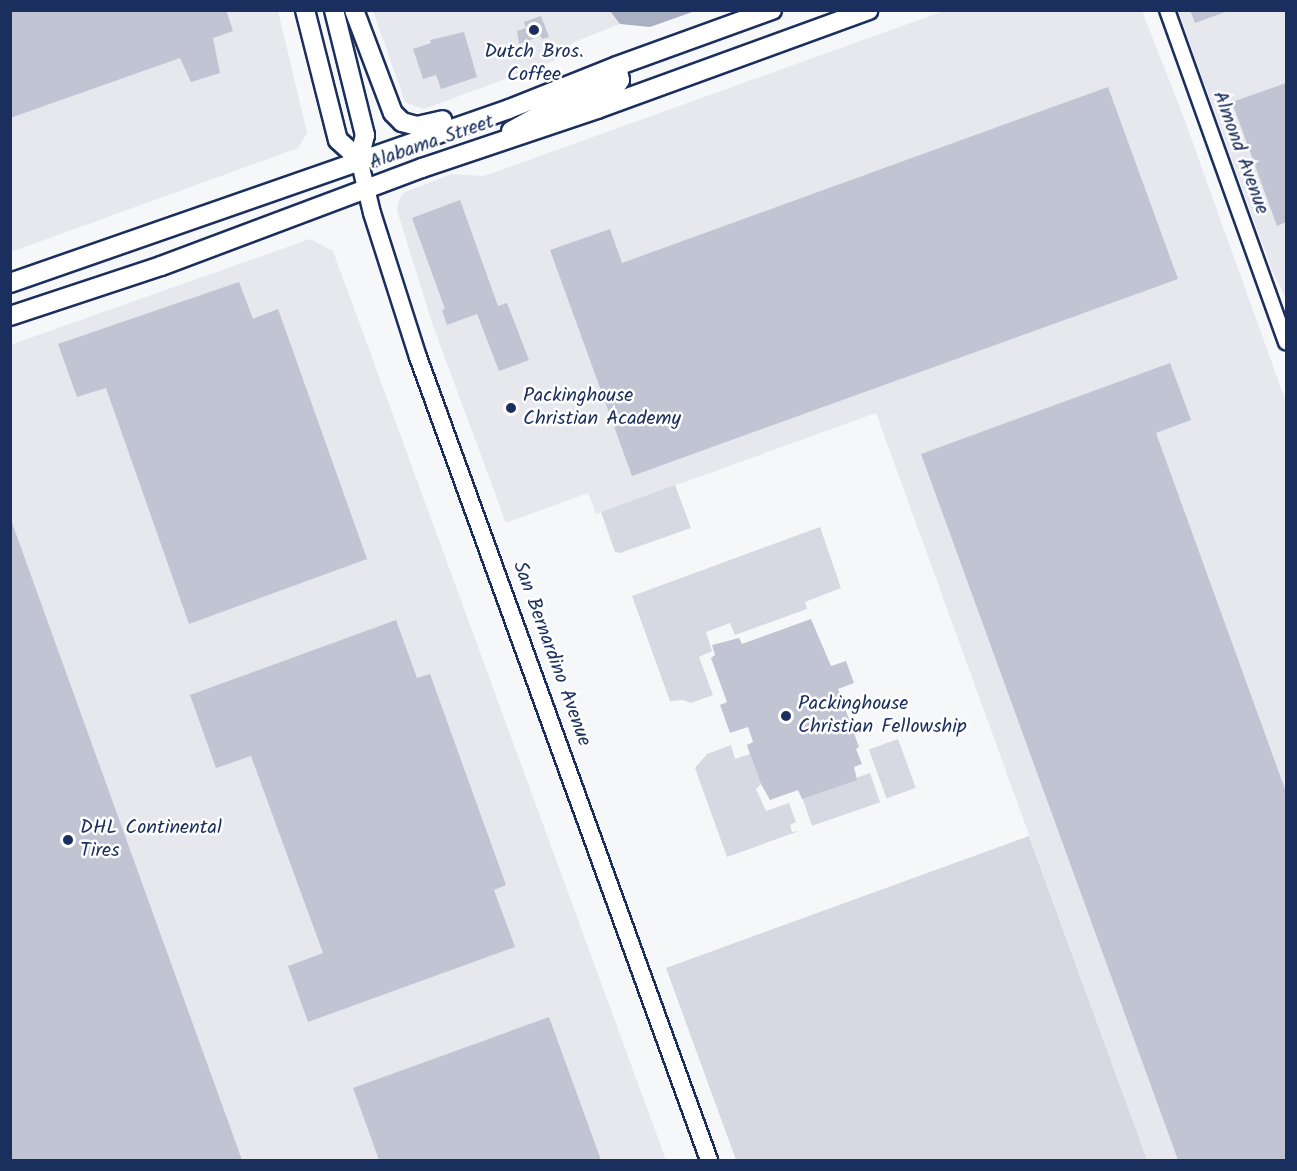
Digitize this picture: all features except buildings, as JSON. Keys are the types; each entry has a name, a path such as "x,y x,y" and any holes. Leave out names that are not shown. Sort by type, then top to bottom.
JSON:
{"main road":[{"path":"305,10 338,140 359,159"},
{"name":"San Bernardino Avenue","path":"334,10 365,135 359,159 366,190 418,357 709,1161"},
{"path":"354,10 388,104 402,122 427,126 484,105 509,109"},
{"name":"Alabama Street","path":"10,283 359,159 509,109 617,66 772,10"},
{"name":"Alabama Street","path":"10,316 161,266 422,168 488,147 869,10"},
{"path":"488,147 528,120 617,84 620,80 617,66"}],"street":[{"name":"Almond Avenue","path":"1167,10 1287,342"}],"shaded area":[{"path":"11,11 278,11 307,133 298,148 11,252"},
{"path":"373,11 610,11 620,24 572,43 557,60 424,109 405,102"},
{"path":"944,11 1142,11 1181,110 1286,402 1286,1160 1147,1160 876,413 596,514 588,493 506,523 432,323 397,210 399,199 405,192 451,174 484,176"},
{"path":"1178,11 1286,11 1286,299 1272,270"},
{"path":"310,239 333,251 666,1160 11,1160 10,345"},
{"path":"675,485 691,528 620,553 615,552 601,512"},
{"path":"820,527 841,588 805,602 807,609 735,635 730,623 706,632 712,651 699,657 713,695 691,703 683,700 670,701 632,596"},
{"path":"898,739 916,788 887,798 869,750"},
{"path":"731,745 735,759 750,754 761,784 756,789 766,811 789,803 796,822 790,825 792,832 799,831 727,857 695,768 707,754"},
{"path":"870,773 880,802 812,826 802,796"},
{"path":"1029,836 1147,1160 736,1160 666,968"}],"water":[{"path":"610,11 695,11 650,27 620,24"}],"place":[{"name":"Dutch Bros. Coffee","path":"534,30"},
{"name":"Packinghouse Christian Academy","path":"511,408"},
{"name":"Packinghouse Christian Fellowship","path":"786,716"},
{"name":"DHL Continental Tires","path":"68,840"}]}
